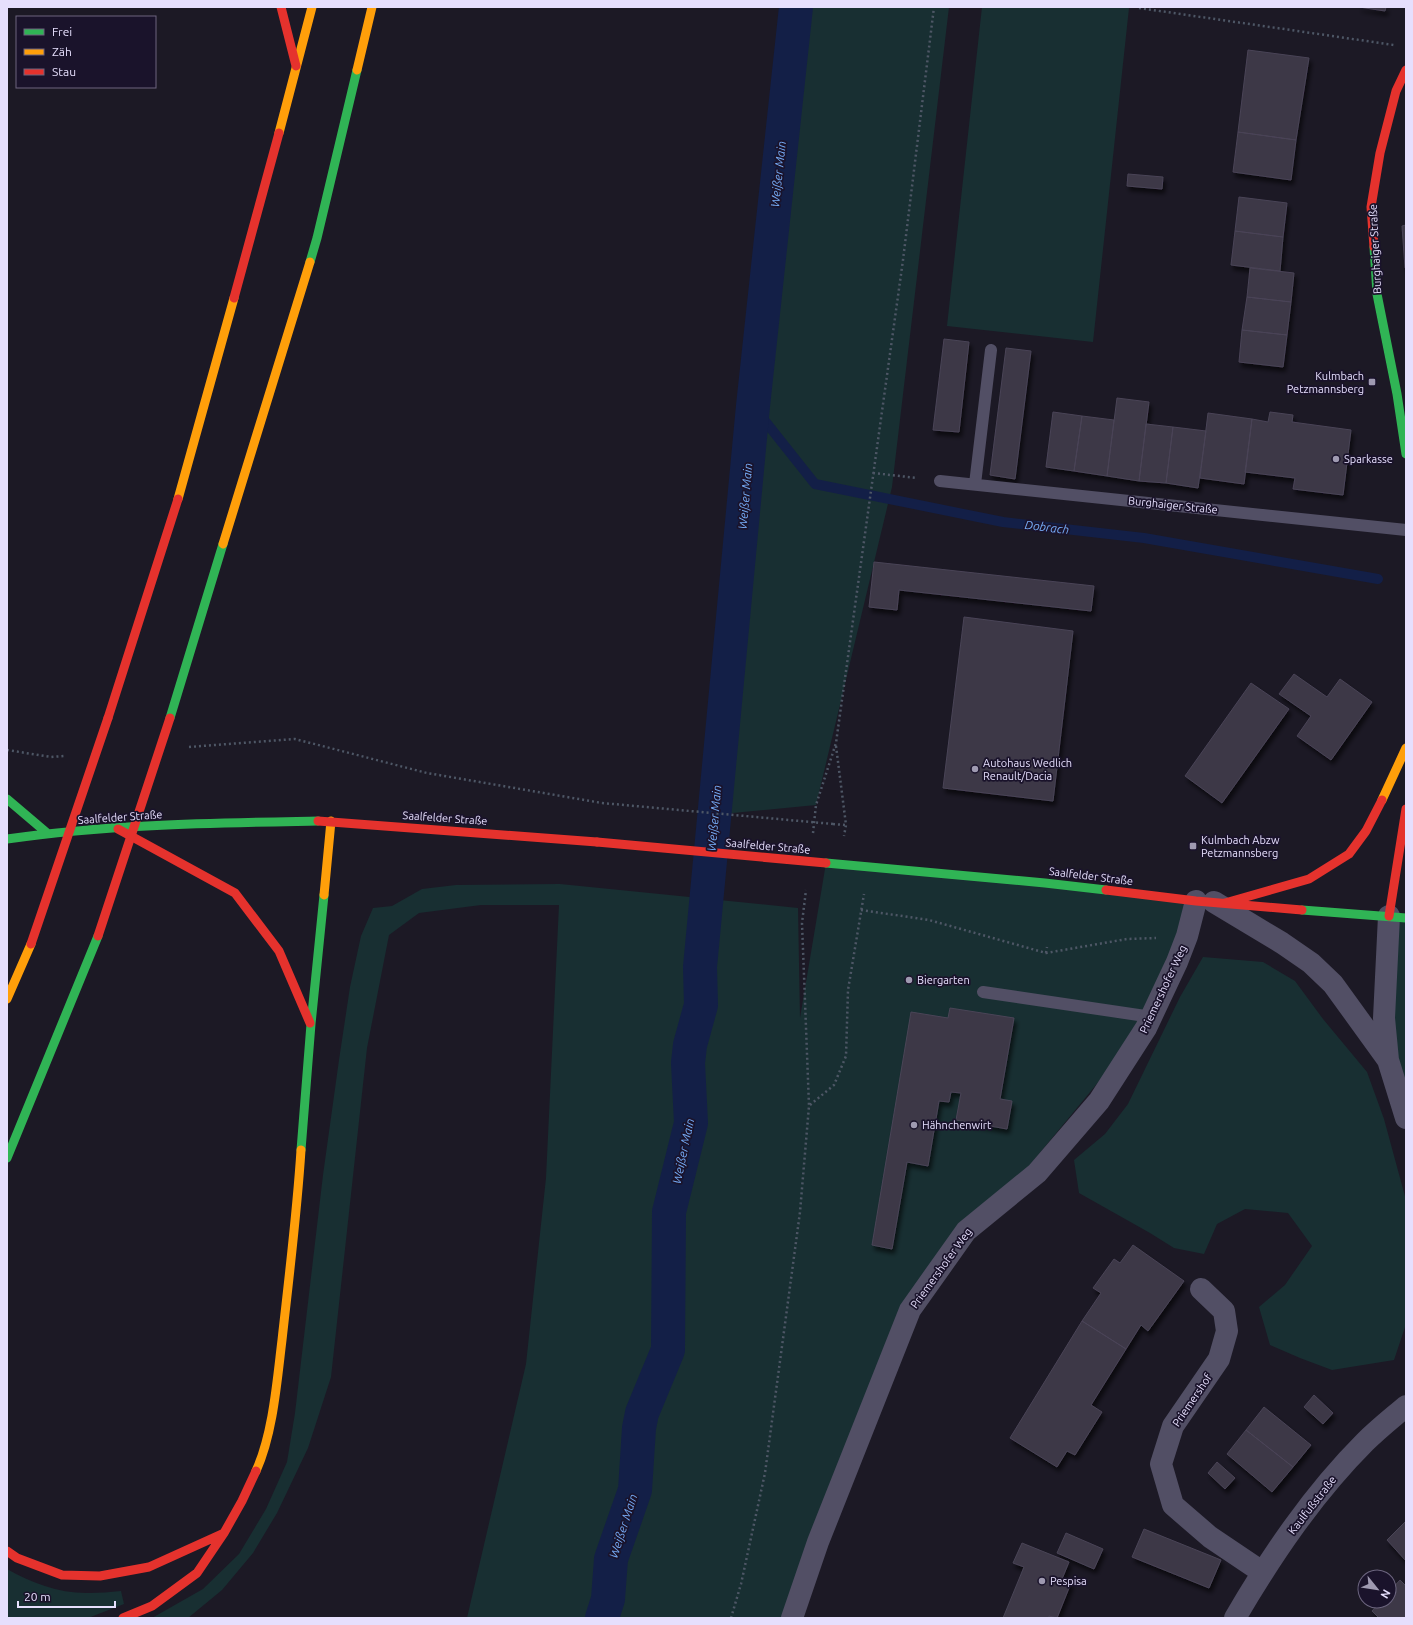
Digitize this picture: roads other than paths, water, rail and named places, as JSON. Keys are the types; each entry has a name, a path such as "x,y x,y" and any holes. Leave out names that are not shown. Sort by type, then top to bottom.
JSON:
{"main road":[{"path":"281,7 297,68"},
{"path":"7,999 31,944 108,718 170,525 205,405 297,68 312,7"},
{"path":"7,1158 98,936 170,718 317,238 372,7"},
{"name":"Burghaiger Straße","path":"1406,70 1396,91 1380,153 1370,207 1377,294 1401,395 1406,454"},
{"path":"1211,902 1309,879 1349,854 1366,831 1379,807 1406,748"},
{"path":"7,799 46,833"},
{"path":"1398,917 1406,809"},
{"path":"123,1618 152,1606 198,1573 224,1533 242,1501 262,1458 275,1398 296,1221 311,1024 330,821"},
{"name":"Saalfelder Straße","path":"7,839 46,833 197,823 330,821 597,842 1045,882 1211,902 1398,917"},
{"path":"118,829 235,893 279,951 311,1024"},
{"path":"7,1551 17,1558 62,1575 100,1576 150,1568 224,1533"}],"street":[{"name":"Priemershofer Weg","path":"792,1618 821,1534 910,1310 966,1231 1037,1173 1099,1101 1146,1028 1177,962 1187,936 1211,902"},
{"path":"1211,902 1282,943 1311,963 1332,984 1388,1060"},
{"path":"1398,917 1384,1018 1388,1060 1406,1118"},
{"name":"Priemershof","path":"1201,1289 1224,1311 1226,1331 1219,1360 1173,1426 1160,1464 1173,1505 1210,1538 1262,1572"},
{"name":"Kaulfußstraße","path":"1235,1618 1262,1572 1312,1502 1365,1442 1406,1406"}],"lane":[{"path":"975,484 991,350"},
{"name":"Burghaiger Straße","path":"940,480 1406,530"},
{"path":"984,992 1152,1017"}],"waterway":[{"name":"Weißer Main","path":"602,1618 608,1599 611,1559 635,1490 639,1428 642,1413 668,1350 669,1212 691,1123 688,1063 690,1045 701,1005 700,967 753,406 796,7"},
{"name":"Dobrach","path":"753,406 815,484 1003,522 1144,538 1378,579"}],"place":[{"name":"Kulmbach Petzmannsberg","path":"1372,382"},
{"name":"Sparkasse","path":"1336,459"},
{"name":"Autohaus Wedlich Renault/Dacia","path":"975,769"},
{"name":"Kulmbach Abzw Petzmannsberg","path":"1193,846"},
{"name":"Biergarten","path":"909,980"},
{"name":"Hähnchenwirt","path":"914,1125"},
{"name":"Pespisa","path":"1042,1581"}]}
